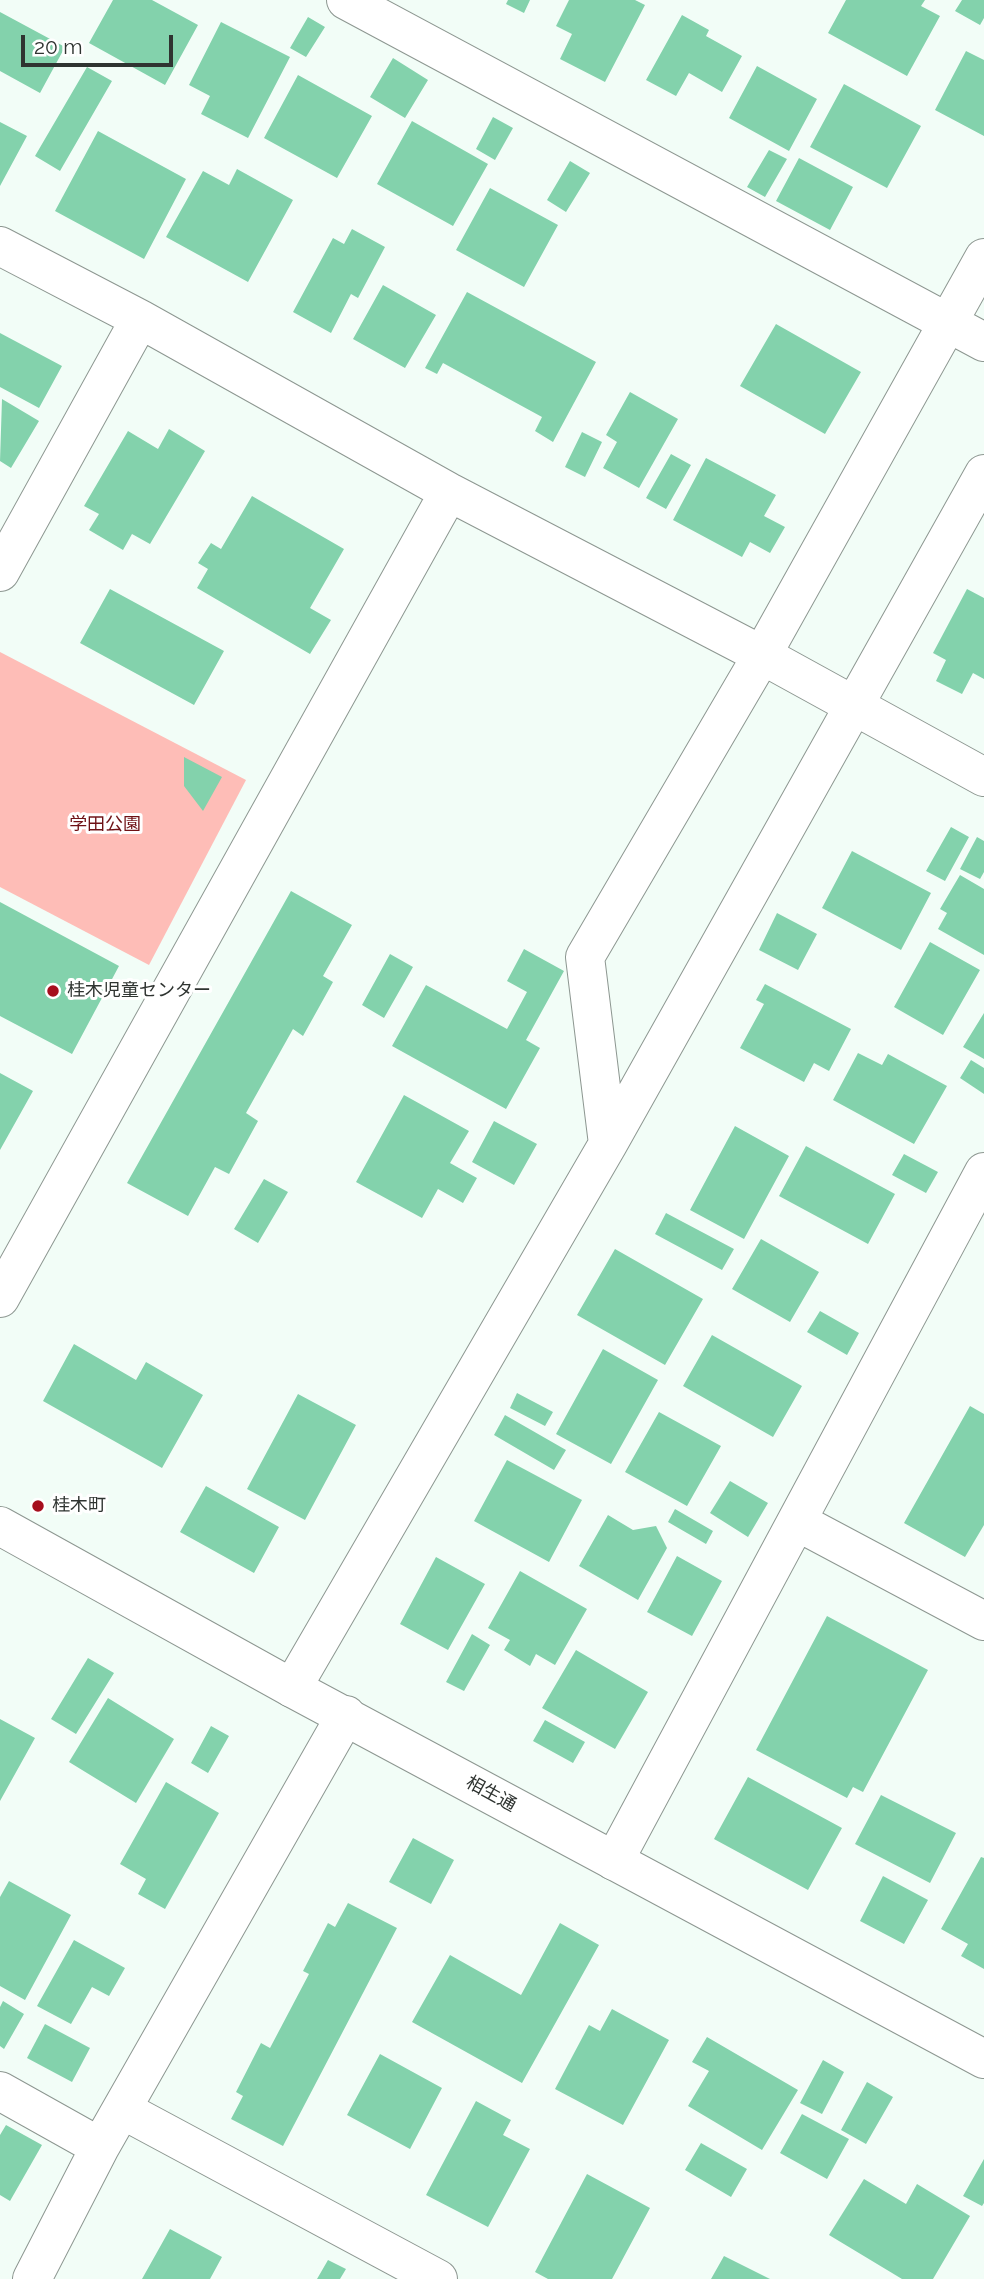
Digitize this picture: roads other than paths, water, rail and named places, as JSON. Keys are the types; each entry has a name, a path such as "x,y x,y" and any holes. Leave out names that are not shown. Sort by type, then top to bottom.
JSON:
{"street":[{"path":"346,0 984,342"},
{"path":"0,246 140,319 449,492 762,655 984,777"},
{"path":"608,1144 585,957 762,655 984,258"},
{"path":"0,572 140,319"},
{"path":"292,1688 608,1144 984,474"},
{"path":"0,1298 449,492"},
{"path":"614,1861 984,1172"},
{"path":"798,1521 984,1621"},
{"name":"相生通","path":"0,1526 292,1688 984,2059"},
{"path":"32,2279 100,2147 346,1715"},
{"path":"0,2091 100,2147"},
{"path":"122,2110 438,2279"}],"place":[{"name":"桂木児童センター","path":"53,991"},
{"name":"桂木町","path":"38,1506"}],"park label":[{"name":"学田公園","path":"105,825"}]}
